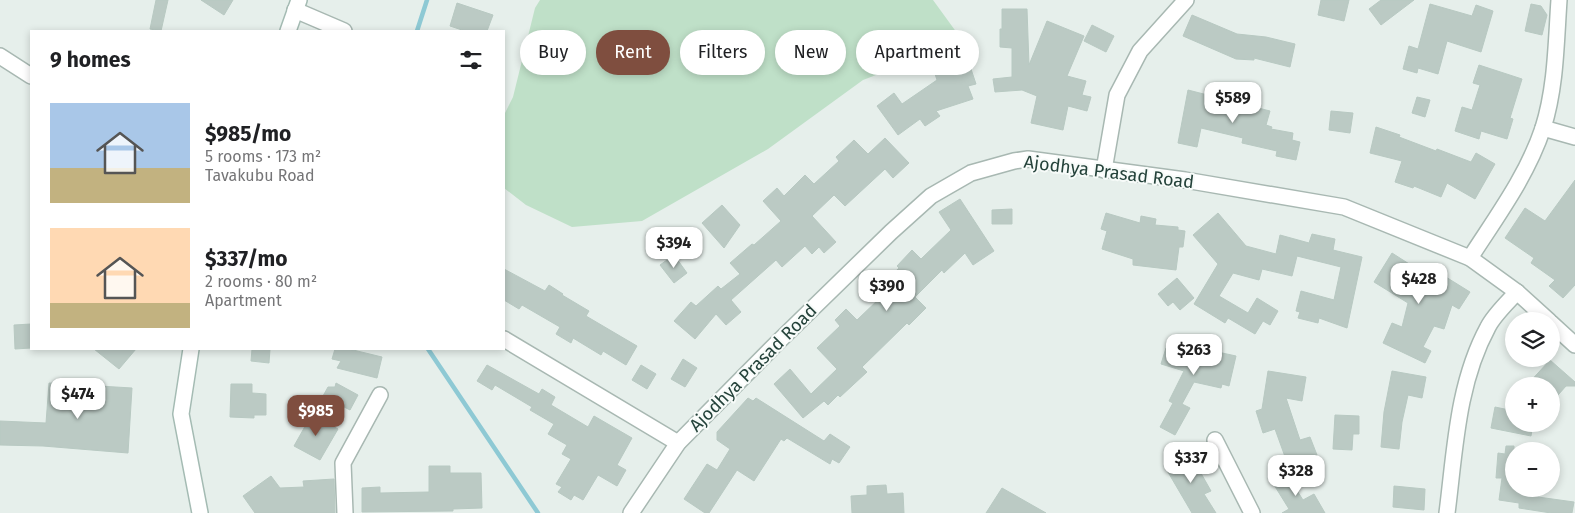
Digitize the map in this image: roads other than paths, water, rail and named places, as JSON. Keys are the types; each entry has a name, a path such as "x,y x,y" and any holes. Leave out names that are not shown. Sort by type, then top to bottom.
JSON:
{"street":[{"path":"1104,170 1117,95 1140,52 1186,0"},
{"path":"1470,258 1517,187 1543,128 1554,74 1559,0"},
{"path":"288,30 297,5 342,30"},
{"path":"0,56 30,75"},
{"path":"1543,128 1575,137"},
{"name":"Ajodhya Prasad Road","path":"631,513 678,443 776,343 891,232 931,196 971,173 1014,161 1028,160 1185,180 1344,207 1470,258 1517,292 1539,312"},
{"path":"1447,513 1458,420 1470,370 1488,326 1517,292"},
{"name":"Ajodhya Prasad Road","path":"1560,331 1575,345"},
{"path":"505,340 678,443"},
{"path":"191,350 181,414 200,513"},
{"path":"345,513 343,463 380,395"},
{"path":"1215,440 1252,513"}],"waterway":[{"path":"417,30 427,0"},
{"path":"429,350 538,513"}]}
